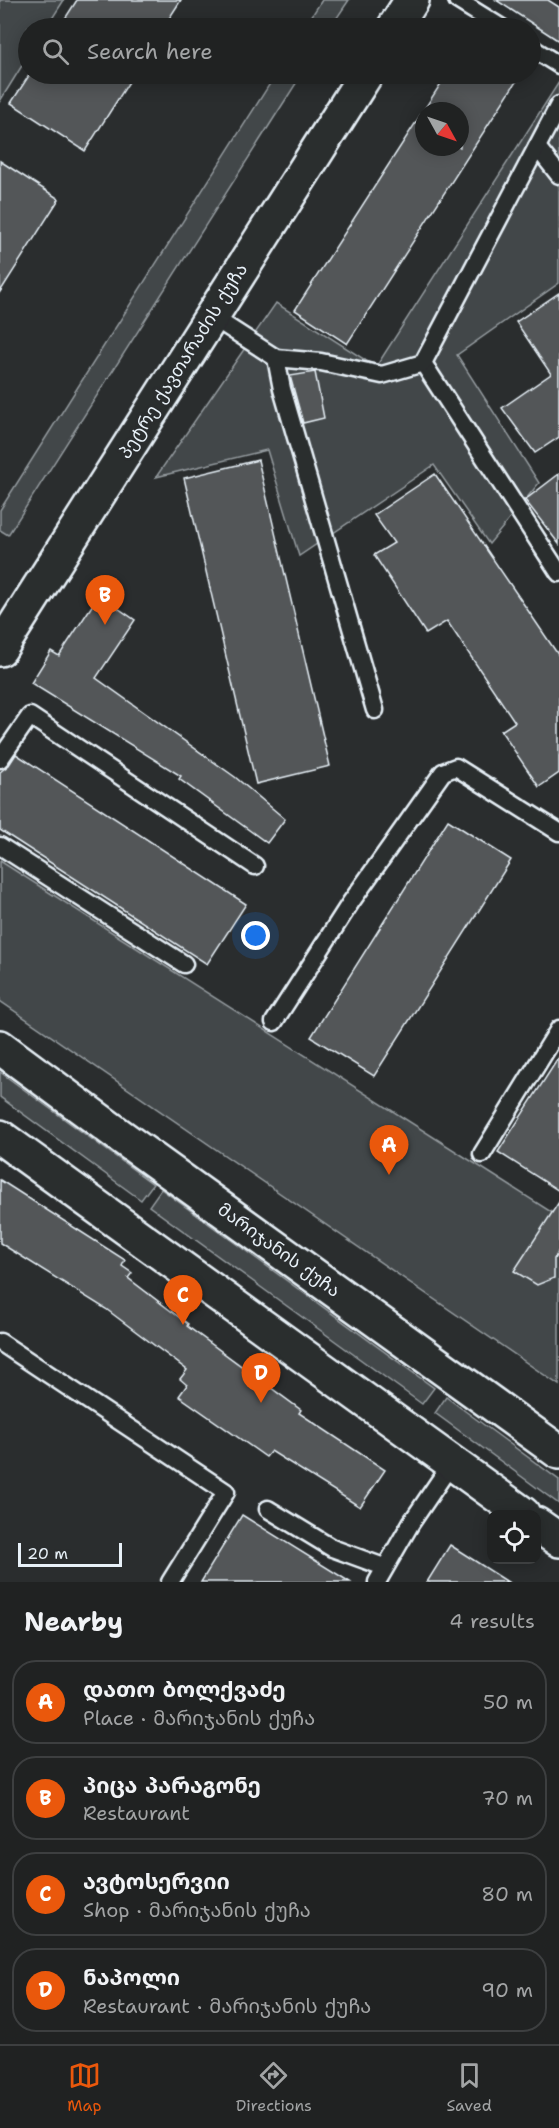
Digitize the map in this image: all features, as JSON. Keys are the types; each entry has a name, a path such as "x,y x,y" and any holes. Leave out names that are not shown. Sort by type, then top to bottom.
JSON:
{"street":[{"path":"400,18 412,0"},
{"name":"პეტრე ქავთარაძის ქუჩა","path":"0,649 360,84"},
{"name":"მარიჯანის ქუჩა","path":"0,1047 559,1452"},
{"path":"0,1137 516,1510"},
{"path":"541,1527 559,1540"}],"lane":[{"path":"457,0 486,18"},
{"path":"541,52 559,64"},
{"path":"212,316 276,358 321,362 382,375 423,363 559,105"},
{"path":"537,147 559,175"},
{"path":"276,358 282,389 375,710"},
{"path":"423,363 559,573"},
{"path":"0,759 30,716 255,866"},
{"path":"274,1022 351,902 443,772 456,767 559,832"},
{"path":"0,846 184,964"},
{"path":"482,1154 559,1029"},
{"path":"0,1342 226,1492 170,1582"},
{"path":"268,1509 380,1574 451,1464"}],"shaded area":[{"path":"0,0 64,0 52,18 18,18 18,72 0,101"},
{"path":"322,0 349,0 337,18 310,18"},
{"path":"559,82 559,283 457,355 539,483 489,544 434,465 299,556 267,450 156,477 276,303 376,367"},
{"path":"270,84 296,84 8,535 0,530 0,510"},
{"path":"0,861 559,1217 559,1385 0,1001"},
{"path":"0,1072 153,1184 141,1200 0,1097"},
{"path":"161,1189 434,1388 422,1404 149,1206"},
{"path":"446,1397 559,1480 559,1504 435,1413"}],"building":[{"path":"77,0 181,0 169,18 65,18"},
{"path":"496,0 548,0 559,7 559,41 541,29 541,18 524,18"},
{"path":"23,84 128,84 85,151 11,103"},
{"path":"441,84 515,84 469,155 469,102 429,102"},
{"path":"415,124 415,156 468,156 347,344 295,310"},
{"path":"0,161 59,199 0,292"},
{"path":"559,293 559,437 535,453 502,408 551,374 516,322"},
{"path":"315,372 324,418 303,423 290,376"},
{"path":"258,460 330,766 256,784 184,478"},
{"path":"435,474 559,656 559,773 539,787 501,731 515,722 447,621 426,634 374,555 394,543 374,515"},
{"path":"559,474 559,544 525,500"},
{"path":"99,595 135,620 96,678 235,777 285,819 267,843 179,779 181,776 31,683 51,651 59,656"},
{"path":"16,754 246,904 207,964 0,830 0,772 9,765"},
{"path":"448,820 511,860 374,1076 311,1037"},
{"path":"559,1057 559,1191 498,1152"},
{"path":"0,1180 125,1260 122,1266 132,1273 128,1278 188,1324 187,1326 301,1410 299,1413 385,1470 360,1507 271,1451 266,1457 179,1396 187,1385 180,1379 187,1370 106,1309 0,1243"},
{"path":"559,1202 559,1251 554,1259 554,1278 537,1285 514,1271"},
{"path":"242,1515 350,1582 201,1582"},
{"path":"450,1545 508,1582 427,1582"}],"place":[{"name":"პიცა პარაგონე","path":"105,625"},
{"name":"დათო ბოლქვაძე","path":"389,1175"},
{"name":"ავტოსერვიი","path":"183,1325"},
{"name":"ნაპოლი","path":"261,1403"}]}
